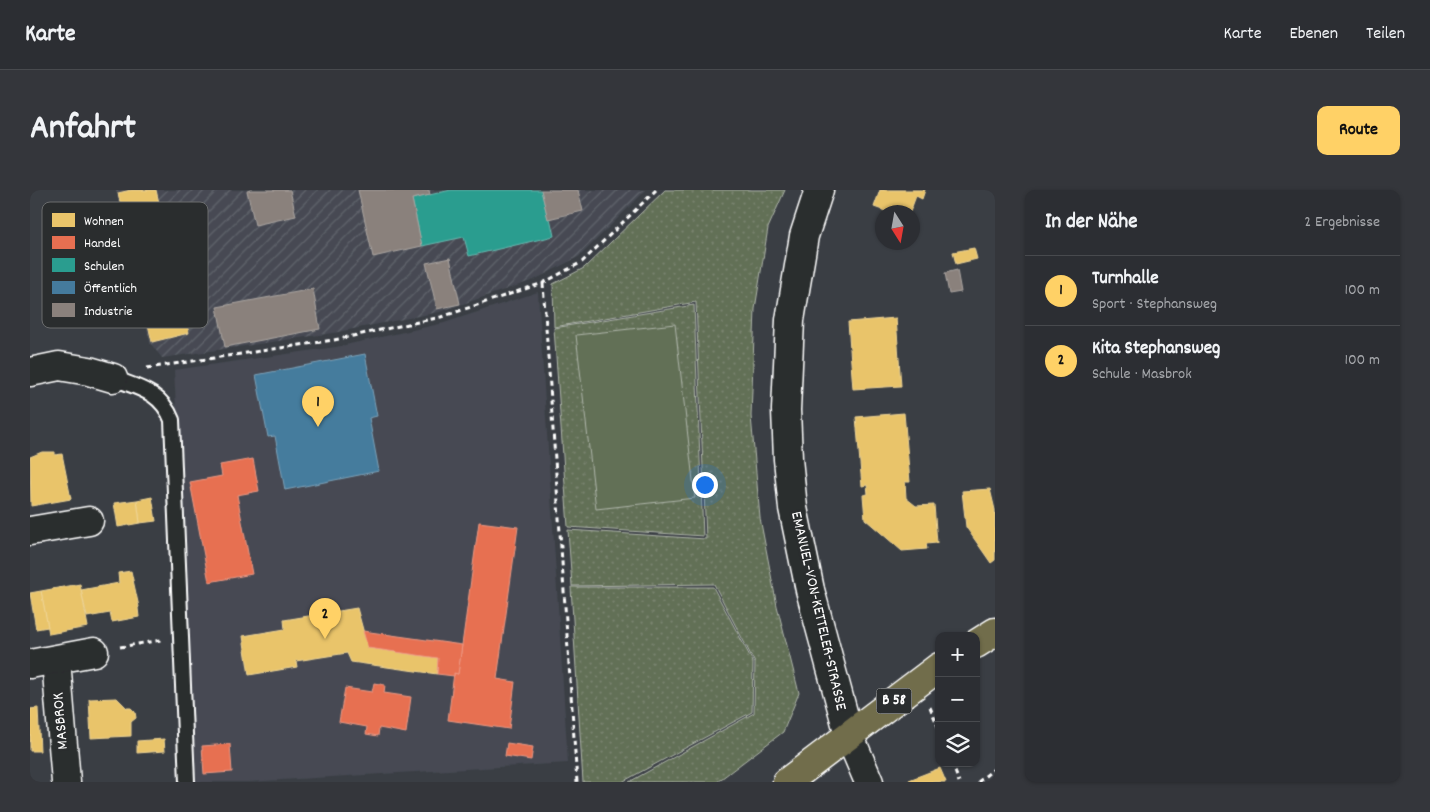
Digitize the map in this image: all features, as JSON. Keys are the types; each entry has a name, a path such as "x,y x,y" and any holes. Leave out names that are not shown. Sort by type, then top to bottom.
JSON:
{"main road":[{"name":"EMANUEL-VON-KETTELER-STRASSE","path":"819,190 804,236 790,320 786,410 788,459 794,508 810,590 849,735 869,782"},
{"path":"30,372 59,366 89,371 113,378"},
{"path":"30,531 89,521"},
{"path":"980,641 995,632"},
{"name":"MASBROK","path":"66,782 37,660 94,652"},
{"name":"B 58","path":"787,782 935,670"}],"lane":[{"path":"113,378 159,398 167,408 172,420 187,782"}],"path":[{"path":"113,378 150,368 334,340 441,317 543,282 582,262 656,190"},
{"path":"543,282 577,782"},
{"path":"94,652 181,636"},
{"path":"954,767 960,782"},
{"path":"978,782 995,768"}],"shaded area":[{"path":"116,190 646,190 580,256 534,280 439,312 333,333 162,358 150,343 147,328 208,328 208,202 119,202"},
{"path":"538,292 568,763 248,782 196,782 174,370 336,347 444,323"}],"green space":[{"path":"665,190 785,190 768,228 755,309 751,416 760,518 777,606 799,693 783,732 717,782 629,782 754,713 755,663 714,584 572,586 568,530 706,539 696,302 554,327 553,284 584,268"},
{"path":"694,305 703,536 568,527 554,328"},
{"path":"675,324 695,498 596,509 576,335"},
{"path":"571,587 713,587 753,662 752,712 622,782 583,782"}],"building: Wohnen":[{"path":"131,190 156,190 159,202 120,202 118,193"},
{"path":"880,190 925,190 922,199 916,196 913,205 875,205 874,207"},
{"path":"974,248 977,259 956,264 953,252"},
{"path":"896,318 901,386 853,389 848,322"},
{"path":"149,328 188,328 189,333 152,342"},
{"path":"904,413 910,482 905,482 906,498 916,506 934,505 937,543 926,544 927,549 902,551 865,519 863,495 868,494 867,485 862,486 856,417"},
{"path":"42,452 55,452 55,455 62,454 71,499 31,506 30,457"},
{"path":"990,489 995,510 995,560 991,563 966,527 962,491"},
{"path":"152,497 156,521 140,523 137,500"},
{"path":"137,500 140,523 118,527 114,503"},
{"path":"131,571 139,607 139,617 112,622 110,613 87,617 81,590 119,583 118,573"},
{"path":"80,584 88,627 49,634 41,591"},
{"path":"41,591 48,627 36,629 30,593"},
{"path":"357,608 368,648 438,658 437,674 351,662 347,653 296,661 297,667 249,675 243,636 285,629 284,620"},
{"path":"117,698 127,708 131,708 135,712 136,718 131,722 131,736 91,738 89,699"},
{"path":"38,708 40,751 30,751 30,709"},
{"path":"164,739 165,751 137,753 137,741"},
{"path":"940,768 946,782 910,782 909,780"}],"building: Handel":[{"path":"253,459 259,491 237,495 252,574 209,582 190,482 222,476 220,465"},
{"path":"479,522 518,527 497,679 515,682 509,729 448,720 454,673 458,674"},
{"path":"363,631 462,645 458,674 454,673 454,676 437,674 438,658 368,648"},
{"path":"374,683 385,685 384,693 411,697 406,733 379,728 378,736 366,734 367,727 339,722 345,688 372,692"},
{"path":"507,743 533,747 531,760 505,756"},
{"path":"230,744 232,772 204,774 202,746"}],"building: Schulen":[{"path":"451,190 541,190 554,236 469,256 464,237 422,246 412,199"}],"building: Öffentlich":[{"path":"365,354 377,416 369,418 379,471 285,490 275,436 268,437 256,375"}],"building: Industrie":[{"path":"290,190 296,216 255,225 247,191"},
{"path":"358,190 429,190 430,195 412,199 422,246 373,257"},
{"path":"541,190 578,190 583,211 548,219"},
{"path":"450,258 460,304 437,309 426,263"},
{"path":"957,270 961,292 949,294 945,273"},
{"path":"313,289 320,329 225,347 217,307"}],"place":[{"name":"Turnhalle","path":"318,427"},
{"name":"Kita Stephansweg","path":"325,639"}]}
